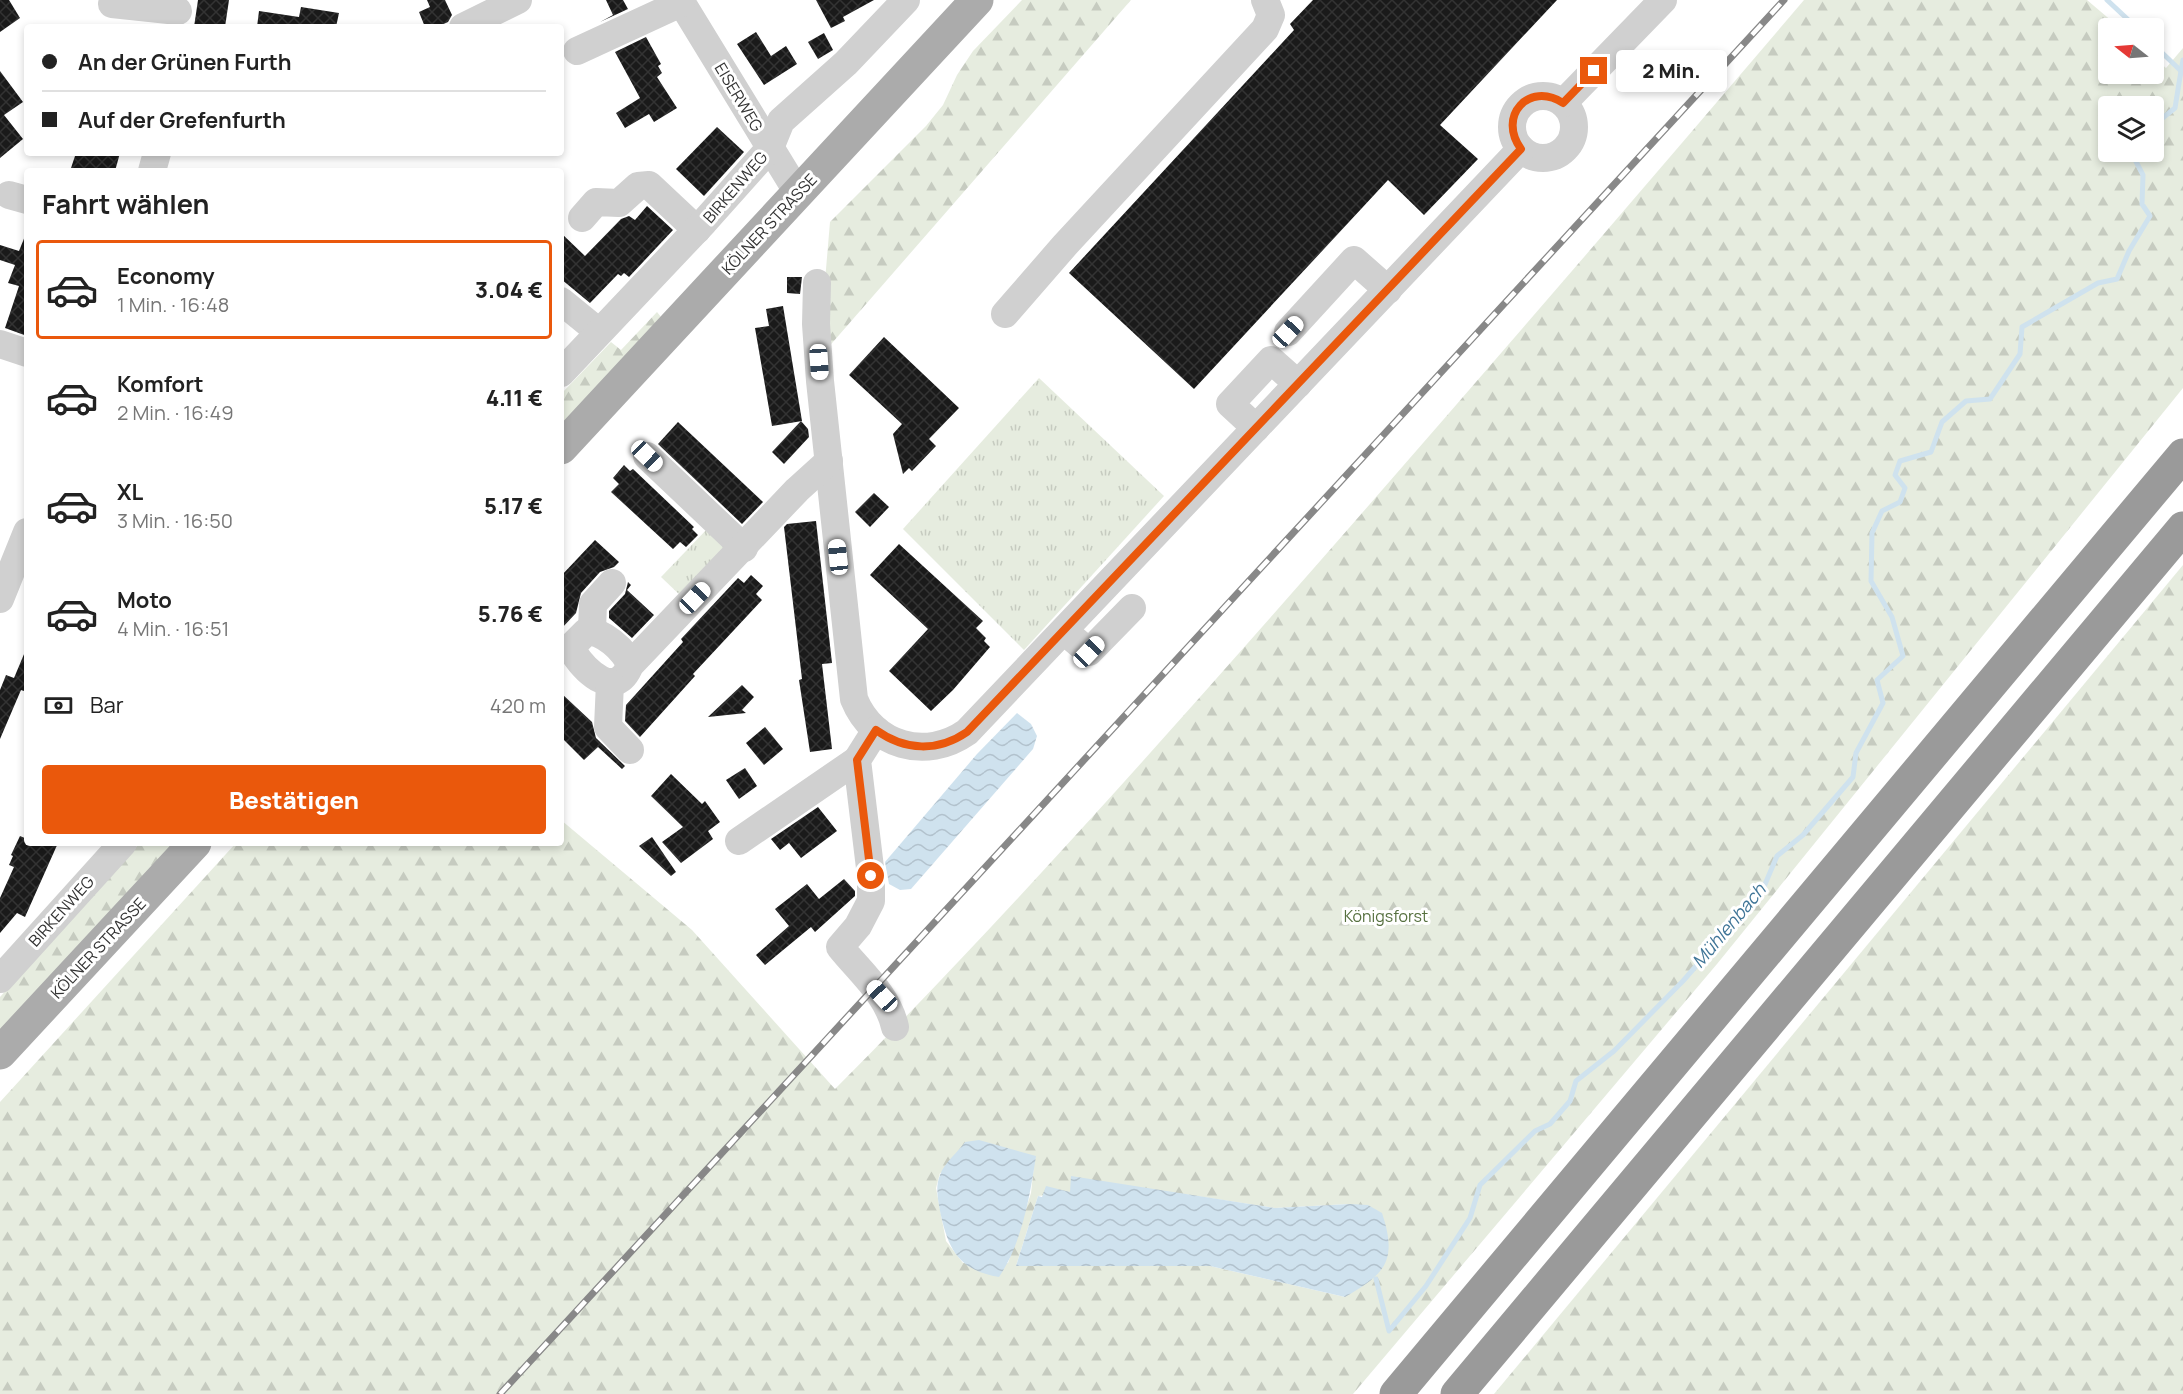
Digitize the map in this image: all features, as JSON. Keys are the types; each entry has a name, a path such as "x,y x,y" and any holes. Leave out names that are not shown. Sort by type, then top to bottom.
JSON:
{"highway":[{"path":"1396,1394 2183,455"},
{"path":"1457,1394 2183,528"}],"main road":[{"name":"KÖLNER STRASSE","path":"564,445 978,0"},
{"name":"KÖLNER STRASSE","path":"0,1053 192,846"}],"street":[{"path":"469,24 518,0"},
{"name":"BIRKENWEG","path":"564,370 697,230 770,148 781,121 846,63 906,0"},
{"path":"1005,314 1065,245 1265,29 1271,15 1265,0"},
{"path":"1563,103 1663,0"},
{"path":"578,51 680,1"},
{"name":"EISERWEG","path":"680,1 798,193"},
{"path":"112,4 178,13"},
{"path":"1538,96 1556,98 1563,103 1570,111 1574,130 1566,148 1549,158 1538,158 1521,149 1512,132 1515,113 1521,105 1538,96"},
{"path":"817,283 816,324 850,683 860,714 876,730 886,738 926,747 954,741 967,732 1521,149"},
{"path":"582,218 596,202 619,203 638,186 649,185 697,230"},
{"path":"1288,332 1354,260 1388,290"},
{"path":"564,303 599,332"},
{"path":"0,344 24,352"},
{"path":"647,456 744,548"},
{"path":"592,630 579,636 567,652 591,672 620,674 744,548 797,490 830,461"},
{"path":"0,599 16,541"},
{"path":"592,630 593,604 612,583"},
{"path":"1064,631 1089,652 1132,608"},
{"path":"592,630 624,654 608,727 630,750"},
{"path":"739,841 857,760 876,730"},
{"path":"857,760 871,876 871,901 858,926 840,947 882,996 892,1014 895,1027"},
{"name":"BIRKENWEG","path":"0,980 120,846"}],"green space":[{"path":"1022,0 1131,0 826,350 825,281 830,222 926,126 943,105 957,75 973,51"},
{"name":"Königsforst","path":"1804,0 2087,0 2108,18 2098,18 2098,84 2164,84 2164,66 2166,68 2183,48 2183,388 1717,964 1353,1394 0,1394 0,1102 233,846 564,846 564,823 692,930 835,1089 960,960 1082,828 1442,421","holes":["1035,1156 1031,1193 1008,1263 963,1263 946,1241 936,1188 940,1173","1071,1177 1275,1208 1350,1204 1345,1297 1210,1266 1016,1266 1038,1196 1071,1192"]},
{"path":"657,312 661,317 564,424 564,391 611,342 621,350"},
{"path":"1039,378 1164,496 1024,650 903,529"},
{"path":"710,526 727,548 682,597 661,577"},
{"path":"2183,565 2183,1394 1494,1394"},
{"path":"136,846 178,846 0,1038 0,997"}],"water":[{"path":"1017,713 1031,724 1037,736 1033,749 911,889 900,890 889,884 885,862 977,754"},
{"path":"979,1140 1036,1156 1028,1203 1019,1234 999,1277 974,1269 957,1256 947,1236 938,1202 938,1184 945,1166 965,1142"},
{"path":"1071,1176 1275,1208 1368,1205 1382,1213 1389,1243 1388,1255 1379,1273 1345,1297 1210,1266 1016,1266 1038,1196 1042,1197 1046,1186 1070,1192"}],"building":[{"path":"0,0 9,0 20,18 0,32"},
{"path":"198,0 229,0 225,24 194,24"},
{"path":"427,0 445,0 452,15 448,22 424,24 419,12 430,7"},
{"path":"606,0 623,0 628,9 600,22 613,15"},
{"path":"816,0 874,0 843,17 845,21 831,28"},
{"path":"1313,0 1557,0 1440,125 1478,159 1424,215 1388,180 1194,389 1069,273 1294,30 1290,24"},
{"path":"301,7 339,13 337,24 257,24 259,11 299,17"},
{"path":"756,32 771,56 786,46 797,64 764,85 737,44"},
{"path":"824,33 833,50 818,59 808,42"},
{"path":"646,37 661,64 658,66 662,73 657,77 677,108 654,122 649,114 625,128 616,113 640,98 615,52"},
{"path":"0,71 23,102 4,115 23,139 0,158"},
{"path":"717,127 744,152 704,196 676,169"},
{"path":"75,156 119,156 116,168 71,168"},
{"path":"647,206 673,230 629,277 624,273 621,276 618,274 590,303 564,281 564,236 585,256 621,219 629,216 635,220"},
{"path":"24,238 24,335 5,328 19,286 8,283 15,265 0,260 0,245 19,251"},
{"path":"787,277 802,277 800,294 787,293"},
{"path":"783,306 802,421 772,426 755,328 769,326 766,309"},
{"path":"884,337 959,408 929,439 936,446 912,471 909,468 903,474 893,434 902,424 849,375"},
{"path":"801,421 808,429 809,437 784,464 772,452"},
{"path":"678,422 763,502 742,524 658,444"},
{"path":"624,465 630,471 633,469 694,527 692,529 698,535 686,547 680,542 673,549 611,492 619,484 613,478"},
{"path":"874,493 889,507 870,527 855,512"},
{"path":"816,521 832,663 822,664 832,749 810,752 799,680 802,679 784,527 787,524"},
{"path":"595,540 619,562 614,567 600,572 581,593 576,613 564,626 564,573"},
{"path":"899,544 983,621 976,628 986,638 984,641 990,647 953,690 931,711 889,671 928,629 870,575"},
{"path":"751,575 763,586 756,594 762,600 693,674 695,676 640,737 625,721 626,705 683,642 681,639 738,578 744,583"},
{"path":"628,582 631,585 627,590 654,615 632,638 609,618 609,611 625,594"},
{"path":"24,654 24,691 21,690 0,739 0,690 6,675 14,678"},
{"path":"742,685 754,697 742,710 746,713 708,717"},
{"path":"564,696 592,722 596,738 625,766 622,769 598,747 584,760 564,740"},
{"path":"765,727 783,749 764,765 746,743"},
{"path":"745,768 757,786 739,799 726,780"},
{"path":"671,774 702,804 705,801 720,822 708,831 713,839 681,863 662,842 683,827 651,796"},
{"path":"818,807 837,831 801,858 789,843 780,850 771,839"},
{"path":"20,836 24,838 24,846 57,846 25,917 17,913 0,933 0,898 14,867 9,865 13,856 11,855"},
{"path":"652,837 676,872 671,876 639,846"},
{"path":"844,879 855,891 855,896 815,932 811,927 765,965 756,955 789,926 775,909 807,884 819,899"}],"waterway":[{"name":"Mühlenbach","path":"2107,0 2126,18"},
{"name":"Mühlenbach","path":"2164,55 2181,71 2175,108 2164,117"},
{"path":"2181,71 2183,60"},
{"name":"Mühlenbach","path":"1376,1279 1389,1331 1426,1286 1470,1218 1480,1185 1535,1131 1550,1124 1570,1101 1576,1081 1614,1051 1683,981 1763,889 1777,856 1803,835 1853,777 1856,753 1883,703 1877,680 1903,656 1892,617 1871,581 1872,533 1882,511 1900,502 1905,488 1895,475 1900,461 1931,452 1942,422 1966,401 1990,399 2020,354 2022,327 2098,283 2117,279 2129,251 2150,216 2142,204 2143,175 2136,162"}],"railway":[{"path":"500,1394 1784,0"}],"route":[{"path":"871,876 857,760 876,730 886,738 926,747 942,746 967,732 1196,494 1227,458 1521,149 1512,132 1512,122 1521,105 1538,96 1556,98 1563,103 1594,71"}]}
